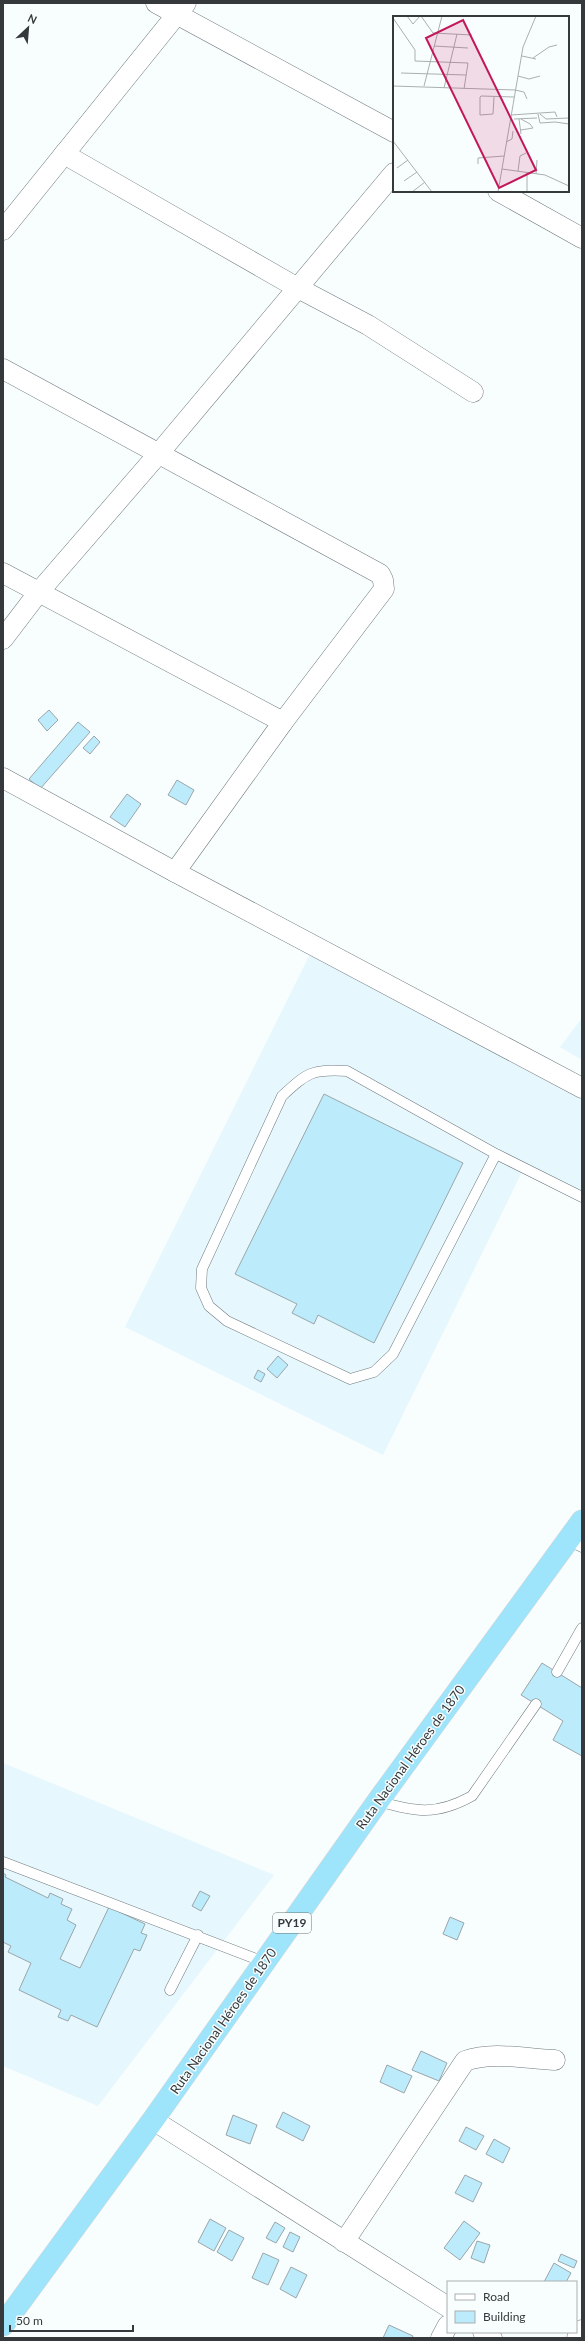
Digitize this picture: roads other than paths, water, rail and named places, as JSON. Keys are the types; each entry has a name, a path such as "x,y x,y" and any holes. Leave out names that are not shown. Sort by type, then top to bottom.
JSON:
{"highway":[{"name":"Ruta Nacional Héroes de 1870","path":"3,2325 153,2120 378,1801 575,1543 582,1521"}],"street":[{"path":"156,3 181,9 393,131"},
{"path":"3,230 181,9"},
{"path":"64,154 296,287 368,325 473,392"},
{"path":"3,639 38,593 160,452 296,287 393,174"},
{"path":"500,192 582,238"},
{"path":"3,369 160,452 380,574 384,580 384,589 283,722 175,872"},
{"path":"3,573 38,593 283,722"},
{"path":"3,778 175,872 582,1088"},
{"path":"344,2242 465,2061 488,2056 555,2060"},
{"path":"153,2120 447,2306"},
{"path":"441,2338 447,2327"},
{"path":"577,2338 582,2330"}],"lane":[{"path":"496,1154 394,1354 374,1372 350,1379 227,1322 209,1306 201,1288 202,1269 282,1096 301,1078 321,1070 347,1071 496,1154 582,1197"},
{"path":"557,1672 582,1628"},
{"path":"378,1801 409,1810 425,1812 456,1806 472,1796 536,1704"},
{"path":"3,1862 198,1935 264,1962"},
{"path":"170,1990 198,1935"}]}
